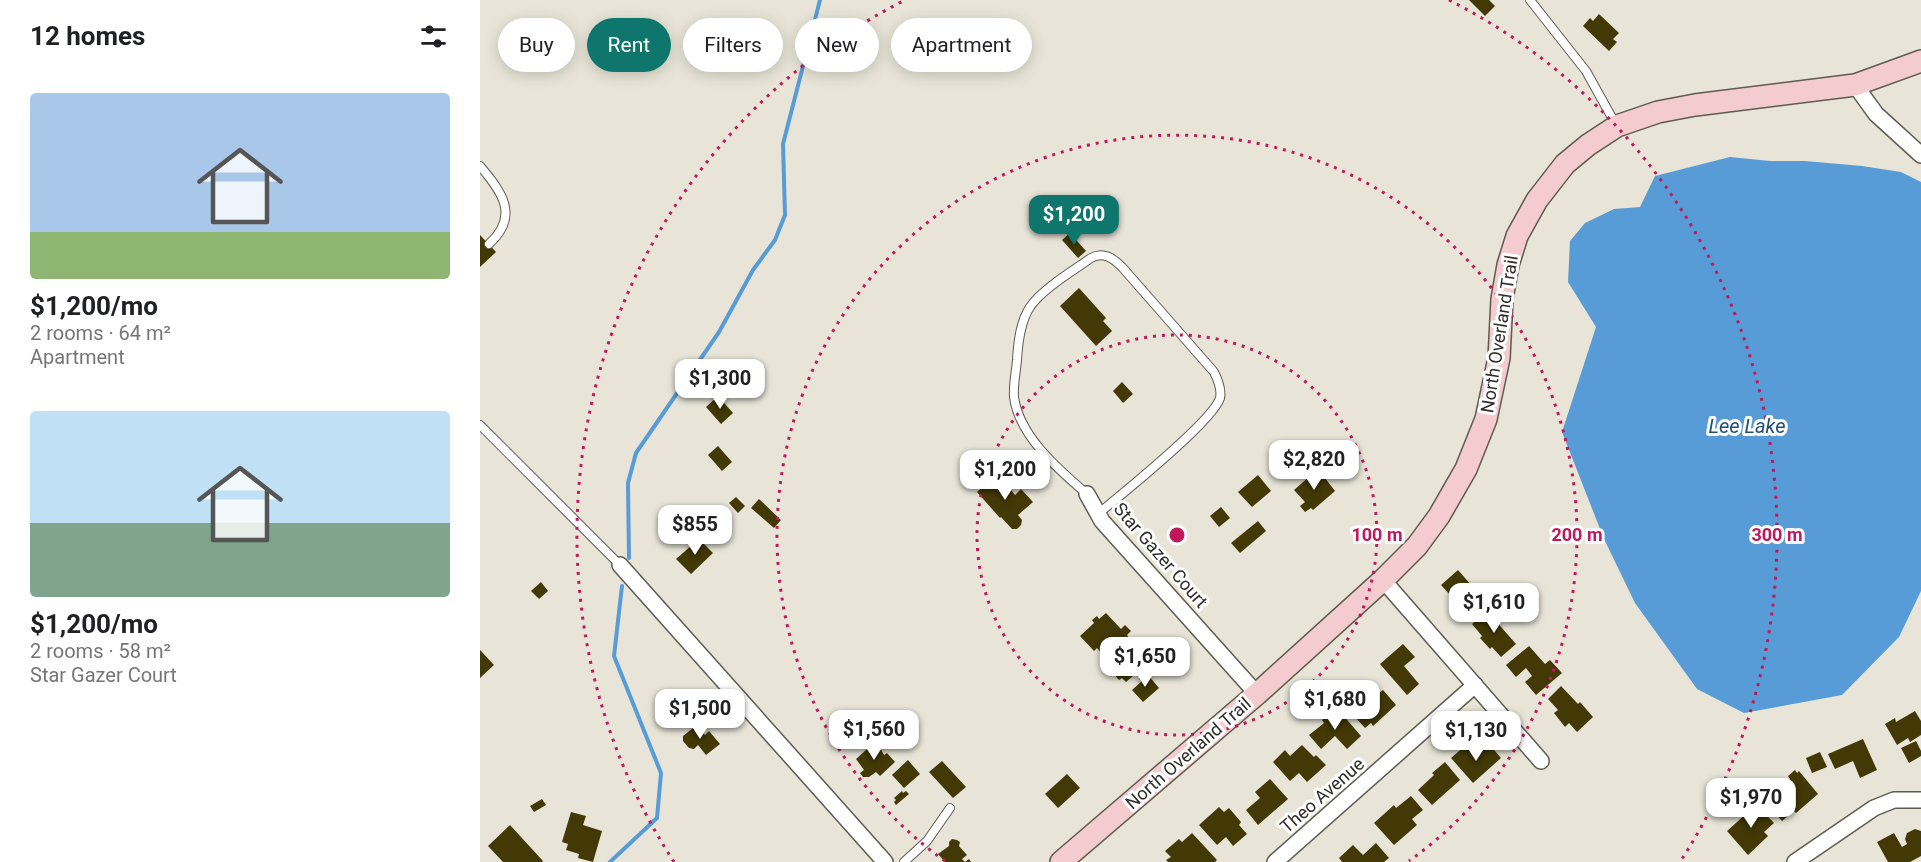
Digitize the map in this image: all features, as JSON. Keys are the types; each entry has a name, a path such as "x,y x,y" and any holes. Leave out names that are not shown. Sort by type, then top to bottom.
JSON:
{"main road":[{"name":"North Overland Trail","path":"1061,862 1257,694 1383,580 1417,546 1439,516 1466,469 1486,419 1499,358 1502,299 1508,265 1517,236 1537,200 1565,164 1617,126 1658,112 1695,105 1855,85 1921,61"}],"street":[{"path":"1855,85 1876,114 1921,155"},
{"name":"Star Gazer Court","path":"1087,494 1102,521 1257,694"},
{"path":"620,565 885,862"},
{"path":"1383,580 1541,760"},
{"name":"Theo Avenue","path":"1275,862 1475,686"},
{"path":"1795,862 1874,808 1894,800 1921,800"}],"lane":[{"path":"1530,0 1586,71 1617,126"},
{"path":"480,166 494,182 506,205 506,218 496,238 489,244"},
{"path":"1087,494 1064,474 1030,436 1018,414 1014,394 1020,331 1030,306 1091,258 1103,255 1114,259 1122,267 1214,372 1219,381 1221,395 1213,410 1194,430 1099,513"},
{"path":"480,425 620,565"},
{"path":"904,862 927,841 950,808"}],"water":[{"name":"Lee Lake","path":"1730,157 1862,166 1901,172 1921,182 1921,591 1899,637 1842,695 1744,713 1697,689 1635,603 1604,539 1562,432 1596,327 1568,282 1570,241 1585,223 1614,209 1640,207 1655,176"}],"building":[{"path":"1469,0 1489,0 1495,6 1485,16"},
{"path":"1599,14 1619,33 1613,39 1617,42 1609,51 1583,26 1590,18 1593,21"},
{"path":"1070,233 1086,251 1078,258 1062,240"},
{"path":"480,235 496,252 480,267"},
{"path":"1079,288 1106,318 1103,321 1112,331 1096,346 1060,306"},
{"path":"1122,382 1133,394 1123,403 1113,391"},
{"path":"718,396 733,413 721,424 706,407"},
{"path":"718,446 732,462 722,471 708,455"},
{"path":"1318,469 1335,491 1313,510 1311,508 1305,512 1300,506 1305,502 1294,490"},
{"path":"997,473 1015,495 1021,489 1033,502 1018,515 1022,520 1017,529 1012,529 1000,518 977,492"},
{"path":"1258,475 1271,491 1252,507 1238,492"},
{"path":"736,497 745,506 738,513 729,503"},
{"path":"759,499 781,520 774,528 751,508"},
{"path":"1221,507 1230,518 1219,527 1210,516"},
{"path":"1258,521 1266,531 1240,553 1231,543"},
{"path":"699,539 713,553 691,574 676,559"},
{"path":"1458,570 1486,602 1467,618 1456,606 1461,602 1455,595 1452,597 1441,585"},
{"path":"541,582 548,591 539,599 531,591"},
{"path":"1487,611 1516,644 1501,657 1480,638 1482,636 1472,624"},
{"path":"1106,613 1121,629 1125,625 1131,631 1127,635 1132,643 1137,638 1151,655 1138,666 1141,669 1126,682 1122,678 1119,680 1105,664 1108,661 1097,648 1094,651 1080,636 1094,623 1092,620 1097,616 1099,619"},
{"path":"1403,644 1415,657 1404,666 1419,684 1407,695 1380,664"},
{"path":"1529,646 1545,664 1550,660 1562,673 1536,695 1525,682 1532,676 1526,668 1516,677 1506,665"},
{"path":"480,650 494,665 480,678"},
{"path":"1148,675 1159,688 1143,702 1132,690 1142,681 1139,679"},
{"path":"1371,685 1379,693 1383,690 1396,705 1373,726 1371,723 1365,728 1345,706"},
{"path":"1561,686 1593,717 1577,732 1569,723 1565,727 1554,713 1558,710 1548,699"},
{"path":"1336,707 1361,736 1347,749 1335,736 1321,749 1309,735 1324,723 1322,720"},
{"path":"1915,711 1921,721 1921,735 1910,742 1908,738 1897,745 1885,724 1895,718 1896,722"},
{"path":"697,725 705,735 709,731 720,744 706,755 698,745 694,749 689,748 683,741 683,736"},
{"path":"1863,739 1877,770 1860,778 1853,761 1835,769 1828,754"},
{"path":"876,741 884,755 887,753 895,762 880,776 876,772 869,777 863,777 860,773 864,770 856,759"},
{"path":"1916,741 1921,756 1909,763 1901,748"},
{"path":"1489,744 1501,758 1473,783 1451,758 1466,745 1476,756"},
{"path":"1302,745 1326,765 1307,782 1299,773 1290,781 1273,762 1285,750 1290,756"},
{"path":"1820,752 1827,767 1812,773 1806,758"},
{"path":"908,760 920,774 904,788 892,775"},
{"path":"942,761 966,787 953,798 929,772"},
{"path":"1445,762 1460,780 1432,805 1418,790"},
{"path":"1795,770 1797,773 1799,771 1818,794 1796,813 1794,811 1782,821 1769,806 1773,803 1769,798 1774,794 1778,799 1781,796 1777,790 1790,779 1788,776"},
{"path":"1067,774 1080,788 1058,808 1045,794"},
{"path":"1270,779 1288,799 1258,825 1246,810 1260,798 1255,792"},
{"path":"902,791 909,794 896,805 894,798"},
{"path":"1411,796 1423,810 1412,819 1417,825 1394,845 1374,823 1394,805 1396,808"},
{"path":"542,799 546,805 534,812 530,806"},
{"path":"1753,801 1774,823 1764,832 1768,836 1748,855 1727,831 1747,813 1749,809 1747,806"},
{"path":"1219,807 1224,812 1229,808 1241,822 1239,825 1247,834 1233,846 1226,837 1217,845 1199,825"},
{"path":"571,812 586,816 583,825 602,831 593,862 578,858 579,854 566,850 568,844 562,842"},
{"path":"510,825 542,862 503,862 488,846"},
{"path":"1915,829 1921,831 1921,856 1910,862 1888,862 1877,842 1894,833 1902,847 1907,844 1905,839 1907,833"},
{"path":"1192,833 1217,860 1215,862 1168,862 1166,860 1171,857 1165,851 1179,839 1182,842"},
{"path":"952,839 960,842 959,846 967,855 962,859 965,862 945,862 938,854 949,846"},
{"path":"1376,843 1389,858 1384,862 1342,862 1339,858 1353,845 1363,855"}],"waterway":[{"path":"629,558 628,483 636,453 719,332 753,270 775,240 785,215 783,144 820,0"},
{"path":"610,862 657,818 661,773 614,656 622,586"}]}
